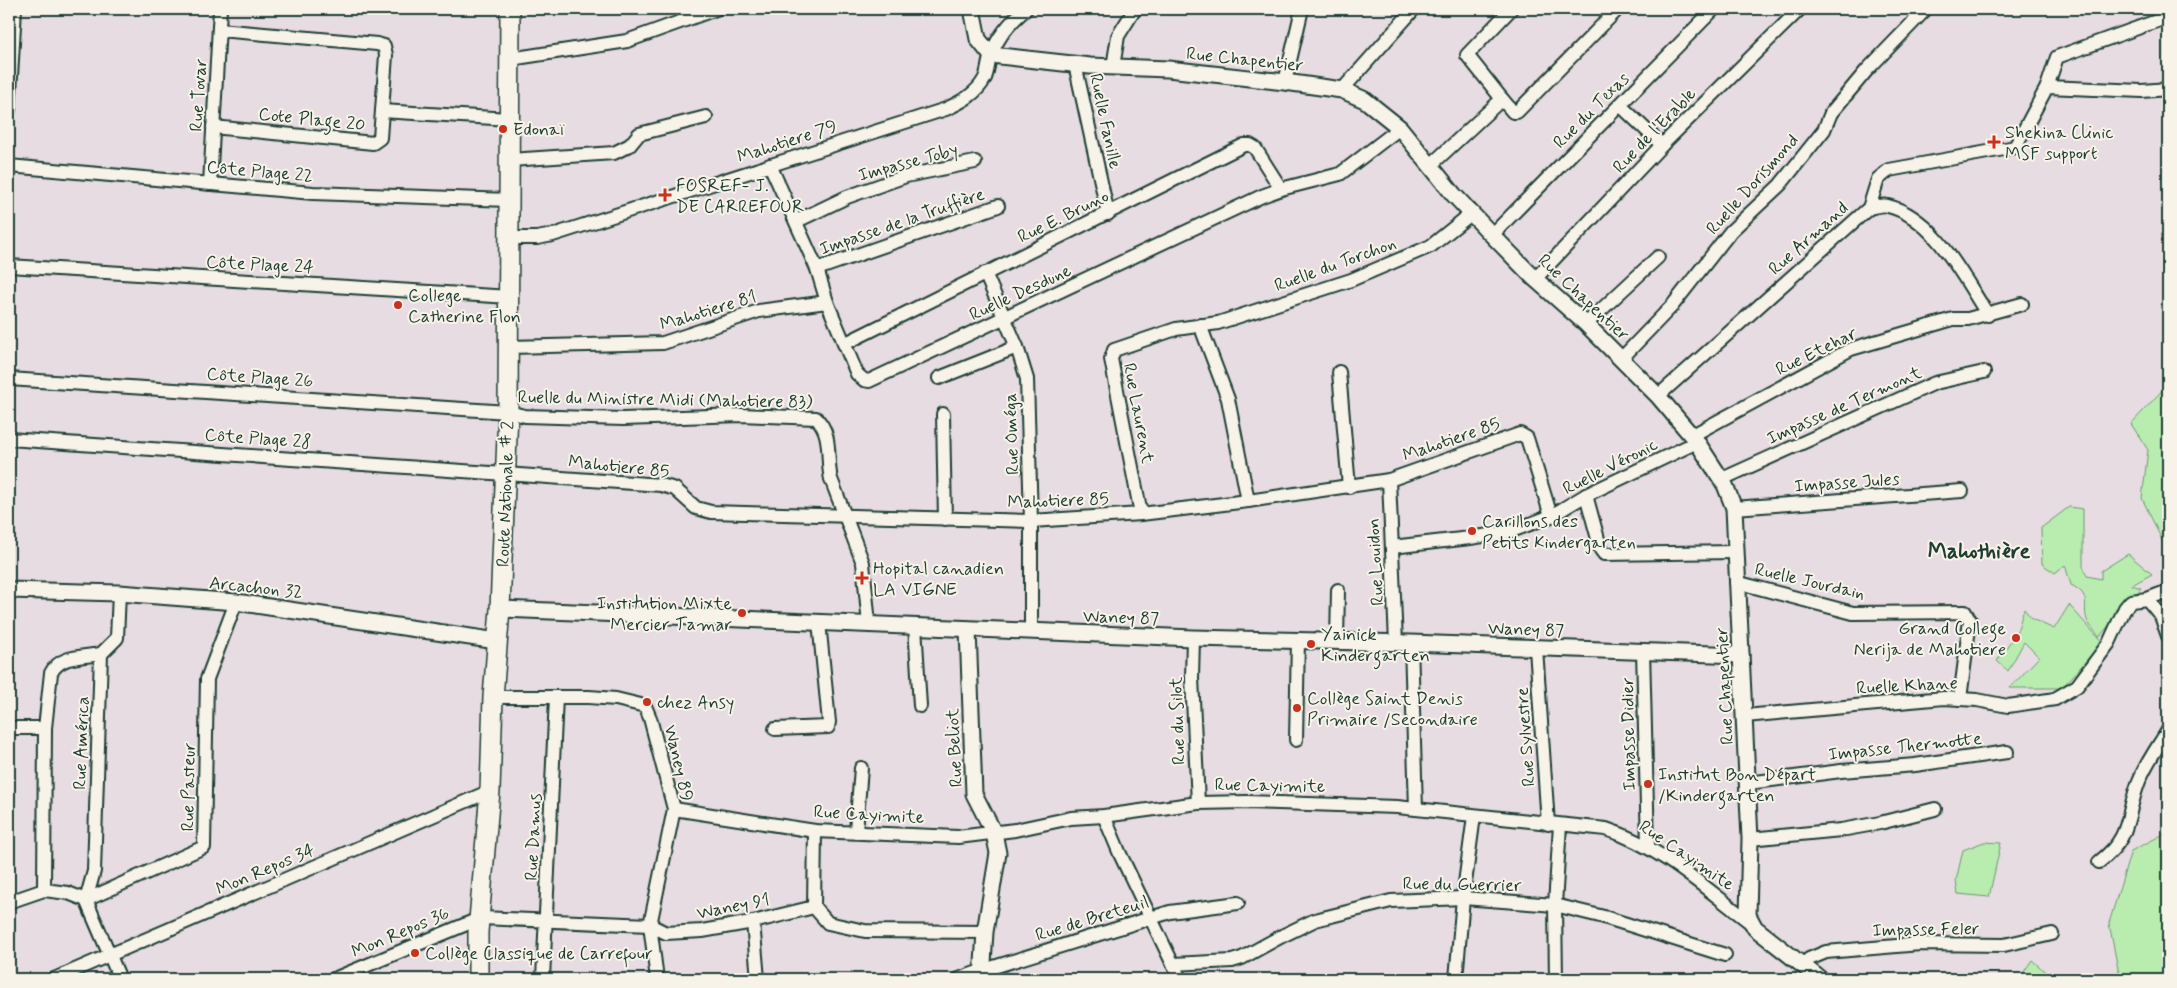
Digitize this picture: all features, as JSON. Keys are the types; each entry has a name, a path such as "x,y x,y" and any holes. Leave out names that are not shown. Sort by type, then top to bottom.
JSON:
{"main road":[{"name":"Route Nationale # 2","path":"478,979 478,932 481,918 490,791 506,474 510,347 510,9"}],"street":[{"path":"9,110 15,9"},
{"name":"Rue Tovar","path":"210,184 220,9"},
{"path":"510,59 627,41 716,9"},
{"path":"972,9 978,39 990,55"},
{"name":"Mahotiere 79","path":"509,238 538,238 553,235 946,109 963,101 977,89 985,78 990,55 1008,24 1026,9"},
{"path":"1113,67 1118,36 1135,9"},
{"path":"1284,82 1302,9"},
{"path":"1342,90 1414,9"},
{"path":"1511,9 1467,55 1513,112 1517,112 1618,9"},
{"name":"Rue du Texas","path":"1492,235 1621,106 1714,9"},
{"name":"Rue de l'Erable","path":"1536,279 1662,145 1800,9"},
{"name":"Ruelle Dorismond","path":"1621,359 1672,306 1731,232 1780,184 1824,130 1831,113 1868,70 1926,9"},
{"path":"2168,16 2058,57 2047,87 2142,91 2168,89"},
{"name":"Cote Plage 20","path":"213,127 373,143 380,138 382,111 386,50 381,44 220,30"},
{"name":"Rue Chapentier","path":"990,55 1113,67 1168,69 1284,82 1342,90 1365,100 1400,128 1454,194 1492,235 1536,279 1586,324 1658,396 1694,439 1722,480 1734,508 1736,582 1742,655 1748,783 1750,839 1748,908 1751,923"},
{"name":"Ruelle Fanille","path":"1076,64 1108,214"},
{"name":"Rue Armand","path":"1658,396 1868,208 1878,179 1888,170 2015,147 2047,87"},
{"path":"1431,165 1502,99"},
{"path":"1621,106 1662,145"},
{"name":"Cote Plage 20","path":"382,111 509,119"},
{"path":"510,160 614,153 630,145 639,134 706,117"},
{"name":"Ruelle Desdune","path":"770,165 817,269 827,302 857,374 864,380 869,381 1281,188 1340,174 1400,128"},
{"name":"Rue E. Bruno","path":"844,344 1244,145 1255,148 1281,188"},
{"name":"Impasse Toby","path":"797,222 847,197 906,176 975,162"},
{"name":"Côte Plage 22","path":"9,166 313,193 509,200"},
{"path":"1868,208 1886,205 1911,215 1933,233 1988,315"},
{"name":"Impasse de la Truffière","path":"817,269 998,206"},
{"name":"Ruelle du Torchon","path":"1200,325 1218,323 1351,280 1431,246 1472,212"},
{"path":"1586,324 1658,257"},
{"name":"Côte Plage 24","path":"9,266 510,297"},
{"name":"Rue Oméga","path":"985,273 1017,347 1026,378 1031,521 1031,632"},
{"name":"Mahotiere 81","path":"510,347 663,343 759,311 827,302"},
{"name":"Rue Etehar","path":"1694,439 1851,349 1953,319 1968,319 1988,315 2022,304"},
{"path":"1200,325 1228,398 1248,501"},
{"name":"Rue Laurent","path":"1141,514 1111,354 1114,350 1176,329 1200,325"},
{"path":"939,378 1017,347"},
{"path":"1339,372 1349,487"},
{"name":"Impasse de Termont","path":"1722,480 1935,383 1984,372"},
{"name":"Côte Plage 26","path":"9,379 508,412"},
{"name":"Ruelle du Ministre Midi (Mahotiere 83)","path":"508,412 526,416 623,419 741,415 816,418 824,428 827,437 828,468 835,493 862,563 869,624"},
{"path":"943,414 944,519"},
{"name":"Mahotiere 85","path":"506,474 669,486 696,508 711,512 1031,521 1141,514 1248,501 1389,480 1520,434 1528,438 1551,516"},
{"name":"Côte Plage 28","path":"9,438 506,474"},
{"name":"Ruelle Véronic","path":"1392,547 1510,532 1551,516 1586,495 1694,439"},
{"name":"Rue Louidon","path":"1389,480 1392,547 1404,643 1416,809"},
{"name":"Impasse Jules","path":"1734,508 1962,491"},
{"path":"1586,495 1601,550 1604,554 1735,552"},
{"name":"Ruelle Jourdain","path":"1736,582 1853,613 1965,612 1970,620 1960,699"},
{"name":"Arcachon 32","path":"9,590 119,593 236,602 497,641"},
{"path":"1337,642 1338,590"},
{"name":"Ruelle Khane","path":"1745,716 1944,698 1978,700 2008,706 2055,699 2076,686 2109,643 2125,608 2132,601 2147,599 2168,591"},
{"path":"44,890 45,728 51,673 55,666 63,660 101,654 117,638 119,593"},
{"path":"2147,599 2161,616 2168,636"},
{"name":"Rue Pasteur","path":"86,900 204,847 208,679 236,602"},
{"name":"Waney 87","path":"500,609 1031,632 1643,650 1742,655"},
{"path":"775,729 828,727 819,622"},
{"path":"915,626 920,706"},
{"name":"Rue Beliot","path":"968,629 974,794 994,833 998,853 985,932 981,975"},
{"name":"Rue du Silot","path":"1193,638 1192,678 1198,803"},
{"path":"1296,740 1298,640"},
{"name":"Rue Sylvestre","path":"1536,648 1554,824 1556,979"},
{"name":"Impasse Didier","path":"1643,650 1648,846"},
{"name":"Rue América","path":"86,900 94,870 101,654"},
{"name":"Waney 89","path":"494,696 616,699 645,706 650,718 674,809 650,925 657,979"},
{"name":"Rue Damus","path":"543,979 556,697"},
{"path":"9,728 45,728"},
{"path":"2099,862 2111,852 2121,839 2140,779 2168,730"},
{"name":"Impasse Thermotte","path":"1748,783 1841,771 1915,765 2007,752"},
{"path":"856,832 861,768"},
{"name":"Mon Repos 34","path":"54,979 490,791"},
{"name":"Rue Cayimite","path":"674,809 814,831 958,837 994,833 1070,818 1104,816 1198,803 1256,802 1416,809 1606,829 1648,846 1751,923 1820,979"},
{"path":"1750,839 1842,830 1880,823 1935,809"},
{"path":"1104,816 1120,854 1180,979"},
{"path":"1456,979 1463,898 1474,816"},
{"path":"814,831 814,906 828,923 865,931 985,932"},
{"path":"9,902 44,890 68,893 86,900 120,979"},
{"name":"Rue du Guerrier","path":"1173,964 1232,961 1242,958 1315,920 1391,901 1463,898 1555,905 1604,917 1725,955"},
{"name":"Rue de Breteuil","path":"959,979 981,975 1170,912 1238,903"},
{"name":"Waney 91","path":"481,918 650,925 666,933 702,931 753,922 814,906"},
{"name":"Mon Repos 36","path":"334,979 481,918"},
{"path":"753,922 758,979"},
{"name":"Impasse Feler","path":"1802,965 1809,959 1826,952 1920,944 2004,945 2052,934"}],"green space":[{"path":"2168,384 2168,553 2142,498 2148,450 2131,424"},
{"path":"2069,507 2083,509 2083,566 2087,576 2101,579 2101,571 2128,554 2152,574 2132,585 2141,588 2099,637 2087,620 2084,597 2078,589 2071,585 2065,565 2055,573 2042,564 2041,528"},
{"path":"2069,605 2104,644 2094,652 2062,688 2010,688 2039,657 2024,642 2008,671 1997,661 2017,632 2024,609 2032,619 2054,629"},
{"path":"2168,832 2168,979 2120,979 2109,923 2131,851"},
{"path":"1984,842 2001,843 1989,897 1958,894 1956,881 1963,850"},
{"path":"2032,960 2053,979 2019,979"}],"place":[{"name":"Edonaï","path":"503,129"},
{"name":"Shekina Clinic MSF support","path":"1994,142"},
{"name":"FOSREF- J. DE CARREFOUR","path":"665,195"},
{"name":"College Catherine Flon","path":"398,305"},
{"name":"Carillons des Petits Kindergarten","path":"1472,531"},
{"name":"Hopital canadien LA VIGNE","path":"862,578"},
{"name":"Institution Mixte Mercier Tamar","path":"742,613"},
{"name":"Grand College Nerija de Mahotiere","path":"2016,638"},
{"name":"Yainick Kindergarten","path":"1311,644"},
{"name":"chez Ansy","path":"647,702"},
{"name":"Collège Saint Denis Primaire /Secondaire","path":"1297,708"},
{"name":"Institut Bon Départ /Kindergarten","path":"1648,784"},
{"name":"Collège Classique de Carrefour","path":"415,953"}],"district":[{"name":"Mahothière","path":"1979,550"}]}
